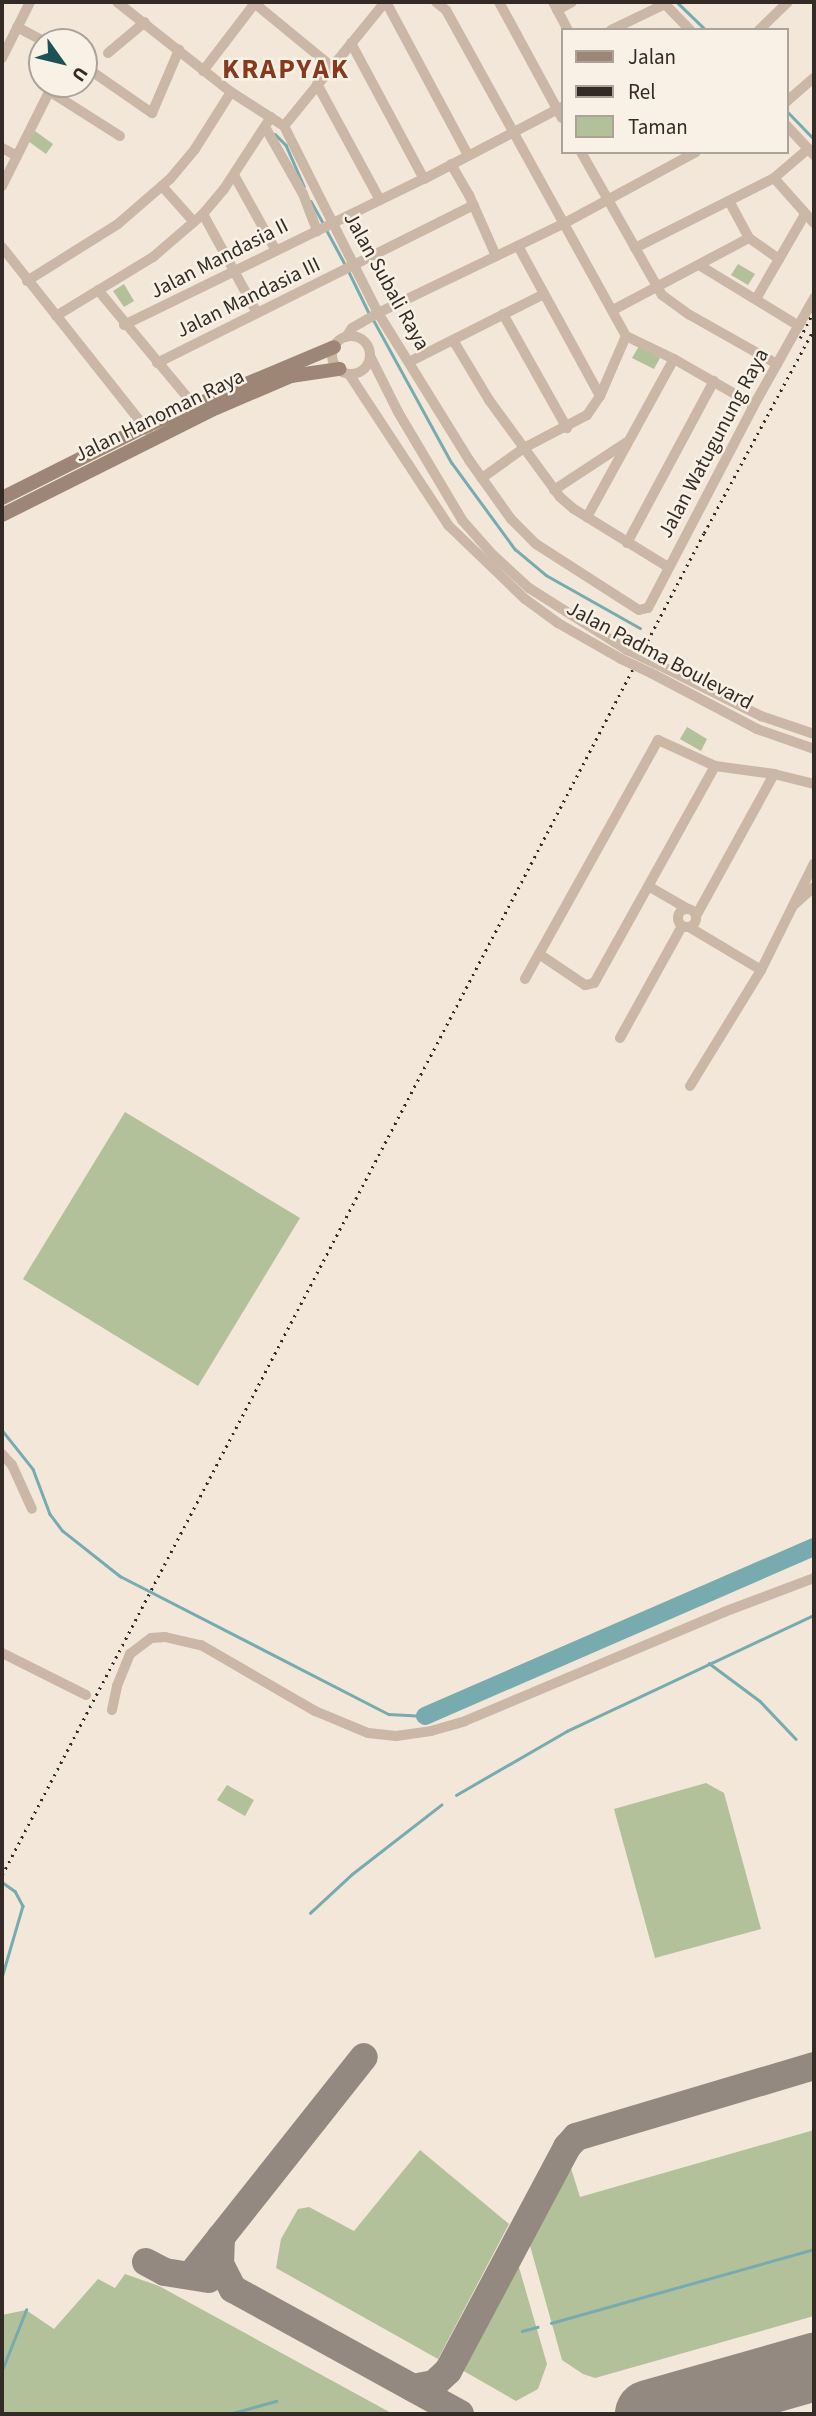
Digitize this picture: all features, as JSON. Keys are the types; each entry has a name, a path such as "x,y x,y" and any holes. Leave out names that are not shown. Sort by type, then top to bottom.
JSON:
{"street":[{"path":"2,58 30,2"},
{"name":"Jalan Subali Raya","path":"117,2 179,50 228,97 268,123 284,126 326,227 349,269 369,318 409,362 511,519 536,544 639,610 648,608"},
{"path":"284,126 385,2 468,155"},
{"path":"436,2 449,6 563,224 626,336 674,359 754,405"},
{"path":"499,2 560,109"},
{"path":"567,28 555,6 572,2"},
{"path":"761,28 788,2"},
{"path":"203,71 254,3 331,66"},
{"path":"615,28 664,3 688,28"},
{"path":"108,53 145,22"},
{"path":"17,27 28,33"},
{"path":"351,43 424,179"},
{"path":"98,76 152,113 179,50"},
{"path":"788,99 810,89 814,78"},
{"path":"317,84 380,200"},
{"path":"27,281 118,224 162,186 189,158 228,97"},
{"path":"2,186 46,98"},
{"path":"65,98 120,136"},
{"name":"Jalan Mandasia II","path":"124,326 275,249 424,179 514,131 560,111"},
{"path":"56,316 153,257 203,214 234,175 268,123"},
{"path":"268,123 303,194 326,227"},
{"path":"635,248 774,178 811,152 788,127"},
{"path":"2,148 17,156"},
{"path":"582,154 663,297 777,364"},
{"path":"369,318 363,339 370,356 366,368 344,371 333,359 334,347 369,318 563,224 692,154"},
{"path":"451,164 474,205 496,256"},
{"path":"234,175 275,249"},
{"path":"774,178 814,223"},
{"path":"162,186 194,222"},
{"path":"730,201 749,238 779,259"},
{"name":"Jalan Mandasia III","path":"157,363 474,205"},
{"path":"203,214 257,313"},
{"path":"756,299 805,214"},
{"path":"612,310 749,238"},
{"path":"518,246 600,396"},
{"path":"2,247 155,439"},
{"path":"699,265 800,326"},
{"path":"98,290 124,326 198,410"},
{"path":"409,362 544,294"},
{"name":"Jalan Watugunung Raya","path":"648,608 754,405 814,298"},
{"path":"503,314 567,428"},
{"path":"482,478 524,448 567,428 587,415 600,396 626,336"},
{"path":"346,337 363,339"},
{"path":"453,340 489,400 554,490 587,517 668,567"},
{"name":"Jalan Hanoman Raya","path":"2,515 155,439 198,410 334,347"},
{"name":"Jalan Padma Boulevard","path":"370,356 398,412 462,520 493,555 529,588 624,655"},
{"path":"587,517 674,359"},
{"name":"Jalan Hanoman Raya","path":"2,498 144,427 291,376 344,371"},
{"name":"Jalan Padma Boulevard","path":"344,371 383,423 448,525 525,599 558,624 624,655 761,716 814,734"},
{"path":"627,543 714,381"},
{"path":"383,423 398,412"},
{"path":"554,490 629,441"},
{"name":"Jalan Padma Boulevard","path":"653,668 757,729 814,750"},
{"path":"525,979 656,742 662,740 715,766 774,774 814,784"},
{"path":"539,954 574,978 590,985 650,887 715,766"},
{"path":"692,913 774,774"},
{"path":"690,1086 761,970 814,863"},
{"path":"620,1038 685,927 695,923 692,913 650,887"},
{"path":"793,906 814,887"},
{"path":"692,913 681,911 678,917 685,927 761,970"},
{"path":"2,1454 12,1465 32,1509"},
{"path":"112,1710 117,1686 130,1654 151,1638 165,1637 201,1645 315,1711 368,1733 396,1736 430,1731 465,1721 724,1612 814,1578"},
{"path":"2,1653 86,1695"}],"green space":[{"path":"35,131 53,144 46,154 28,141"},
{"path":"738,264 755,274 748,285 731,275"},
{"path":"124,284 134,301 124,307 113,291"},
{"path":"639,346 660,358 654,369 632,358"},
{"path":"687,727 707,739 701,751 680,739"},
{"path":"125,1112 300,1218 198,1386 23,1279"},
{"path":"706,1783 724,1793 761,1929 655,1958 614,1809"},
{"path":"227,1785 254,1800 245,1816 217,1800"},
{"path":"814,2130 814,2316 595,2378 583,2374 562,2360 529,2242 570,2165 580,2197"},
{"path":"420,2150 509,2224 438,2359 276,2268 281,2239 298,2209 309,2207 354,2231"},
{"path":"518,2264 547,2364 538,2389 516,2401 462,2370"},
{"path":"125,2274 159,2286 393,2414 2,2414 2,2315 26,2310 54,2329 98,2279 115,2288"}],"waterway":[{"path":"677,2 704,28"},
{"path":"788,112 814,139"},
{"path":"275,134 286,145 304,186"},
{"path":"311,201 323,223"},
{"path":"326,229 346,266"},
{"path":"349,272 369,313"},
{"path":"373,319 452,463 515,549 546,575 640,628"},
{"path":"2,1430 33,1469 50,1514 63,1531 120,1576 389,1714 425,1716"},
{"path":"425,1716 814,1547"},
{"path":"456,1795 567,1731 814,1615"},
{"path":"709,1663 760,1701 796,1739"},
{"path":"310,1913 352,1874 441,1805"},
{"path":"2,1882 15,1891 23,1906 2,1978"},
{"path":"551,2323 814,2249"},
{"path":"2,2370 26,2310"},
{"path":"522,2331 537,2327"},
{"path":"229,2414 276,2401"}],"taxiway":[{"path":"191,2275 364,2057"},
{"path":"413,2388 434,2384 448,2371 567,2147 576,2137 814,2066"},
{"path":"221,2237 220,2264 233,2289 460,2414"},
{"path":"146,2262 165,2272 208,2279"}],"runway":[{"path":"649,2414 814,2367"}],"railway":[{"path":"800,338 814,311"},
{"path":"2,1875 704,533 814,329"}],"district":[{"name":"KRAPYAK","path":"286,69"}]}
